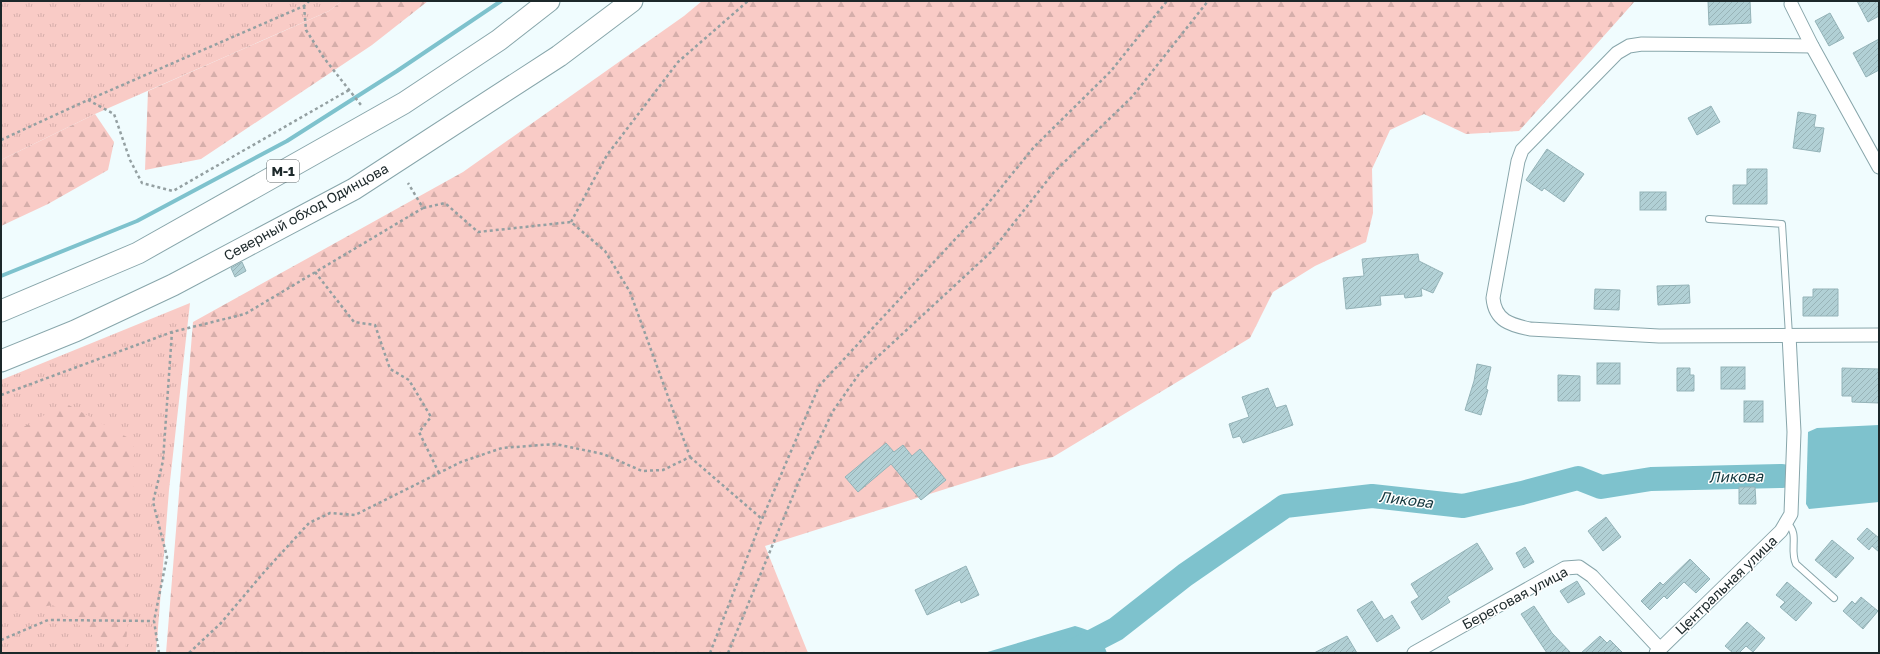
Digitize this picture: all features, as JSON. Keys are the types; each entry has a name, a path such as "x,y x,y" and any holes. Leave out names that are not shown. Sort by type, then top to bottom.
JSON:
{"highway":[{"name":"М-1","path":"1,311 138,253 404,103 499,40 548,1"},
{"name":"Северный обход Одинцова","path":"1,361 75,331 173,285 354,189 560,56 632,1"}],"street":[{"path":"1791,4 1812,46 1879,167"},
{"path":"1812,46 1642,44 1629,46 1616,53 1522,150 1518,161 1493,298 1494,308 1501,318 1513,325 1530,329 1659,336 1879,335"},
{"path":"1789,335 1794,432 1789,518"},
{"name":"Центральная улица","path":"1658,651 1781,531 1789,518"},
{"name":"Береговая улица","path":"1414,653 1566,568 1578,567 1592,576 1658,651"}],"lane":[{"path":"1709,219 1782,224 1789,335"},
{"path":"1789,518 1794,533 1792,550 1796,564 1834,598"}],"path":[{"path":"1,140 88,100 304,6 309,1"},
{"path":"571,222 607,155 678,62 748,1"},
{"path":"710,653 762,519 819,386 986,206 1034,147 1111,71 1167,1"},
{"path":"728,653 799,481 833,411 859,374 991,252 1054,172 1132,96 1208,1"},
{"path":"304,6 306,30 324,58 361,105"},
{"path":"88,100 114,114 130,160 142,183 173,191 349,90"},
{"path":"408,182 423,208"},
{"path":"1,395 172,332 245,314 423,208 445,203 478,232 571,222 605,251 630,292 690,457 762,519"},
{"path":"315,272 354,322 375,325 390,369 409,380 431,417 419,432 439,473"},
{"path":"159,653 154,620 167,557 153,502 163,461 172,332"},
{"path":"189,653 221,623 265,571 309,523 330,513 355,515 461,462 502,448 555,444 603,454 642,471 663,470 690,457"},
{"path":"1,640 48,620 154,620"}],"green space":[{"path":"1,1 342,1 329,11 95,114 1,160"},
{"path":"342,1 428,1 372,45 201,159 145,170 148,91 329,11"},
{"path":"702,1 1635,1 1519,131 1466,134 1424,114 1390,130 1372,169 1373,213 1366,242 1315,266 1273,292 1250,338 1053,457 1015,467 765,546 808,653 166,653 193,322 463,172 684,16"},
{"path":"95,114 114,142 108,170 48,204 1,226 1,160"},
{"path":"190,303 169,490 156,653 1,653 1,380"},
{"path":"65,403 134,441 132,578 125,653 115,653 53,605 1,614 1,440"}],"water":[{"path":"1879,425 1879,502 1809,509 1806,504 1808,432 1817,428"},
{"path":"1075,626 1096,634 1102,641 1107,653 984,653"}],"building":[{"path":"1708,1 1750,1 1751,23 1709,25"},
{"path":"1857,1 1879,1 1879,16 1868,22"},
{"path":"1830,13 1844,38 1829,46 1815,21"},
{"path":"1879,39 1879,70 1866,77 1853,53"},
{"path":"1711,106 1720,122 1697,135 1688,118"},
{"path":"1798,112 1816,115 1814,127 1824,128 1820,152 1793,148"},
{"path":"1547,149 1584,174 1564,202 1544,188 1542,191 1526,180"},
{"path":"1747,169 1767,169 1767,204 1733,204 1733,185 1747,185"},
{"path":"1640,192 1666,192 1666,210 1640,210"},
{"path":"1418,254 1419,261 1443,273 1433,293 1421,288 1422,296 1405,298 1404,294 1380,296 1381,305 1346,309 1343,278 1364,276 1362,259"},
{"path":"242,262 246,271 235,277 231,268"},
{"path":"1689,285 1690,303 1658,305 1657,286"},
{"path":"1595,289 1620,290 1619,310 1594,309"},
{"path":"1813,289 1838,289 1838,316 1803,316 1803,297 1813,297"},
{"path":"1597,363 1620,363 1620,384 1597,384"},
{"path":"1477,364 1491,367 1486,389 1488,390 1481,415 1465,410 1474,381"},
{"path":"1721,367 1745,367 1745,389 1721,389"},
{"path":"1677,368 1690,368 1690,375 1694,375 1694,391 1677,391"},
{"path":"1842,368 1879,369 1879,403 1852,402 1852,396 1842,396"},
{"path":"1558,375 1580,376 1580,401 1558,401"},
{"path":"1268,388 1276,408 1286,405 1293,425 1243,443 1240,436 1233,438 1229,424 1249,417 1242,397"},
{"path":"1744,401 1763,401 1763,422 1744,422"},
{"path":"886,443 894,452 903,445 912,456 920,449 946,480 921,500 891,464 858,492 845,477"},
{"path":"1739,487 1755,487 1756,504 1739,504"},
{"path":"1606,517 1621,537 1603,551 1588,531"},
{"path":"1867,528 1879,538 1879,552 1872,546 1869,550 1857,539"},
{"path":"1832,540 1854,558 1836,578 1815,560"},
{"path":"1477,543 1493,569 1447,597 1450,602 1422,620 1411,602 1419,597 1411,584"},
{"path":"1525,547 1534,562 1524,568 1516,553"},
{"path":"1690,559 1710,579 1696,593 1684,582 1667,599 1664,596 1650,610 1641,601 1660,582 1663,585"},
{"path":"966,566 979,595 961,603 960,600 927,615 915,590"},
{"path":"1577,581 1585,594 1568,603 1560,591"},
{"path":"1787,582 1812,603 1796,621 1780,607 1785,602 1776,595"},
{"path":"1861,597 1878,611 1863,629 1843,611 1852,601 1855,604"},
{"path":"1372,601 1384,620 1392,615 1400,628 1377,642 1357,610"},
{"path":"1534,606 1552,633 1571,653 1547,653 1521,614"},
{"path":"1747,622 1765,638 1753,652 1746,646 1739,653 1733,653 1725,646"},
{"path":"1347,636 1357,653 1314,653"},
{"path":"1600,636 1607,643 1610,640 1623,653 1581,653"}],"waterway":[{"path":"1,276 137,221 287,141 397,71 501,1"},
{"name":"Ликова","path":"1070,653 1116,629 1185,575 1285,506 1372,496 1463,506 1522,493 1578,478 1601,487 1651,479 1782,476"}]}
